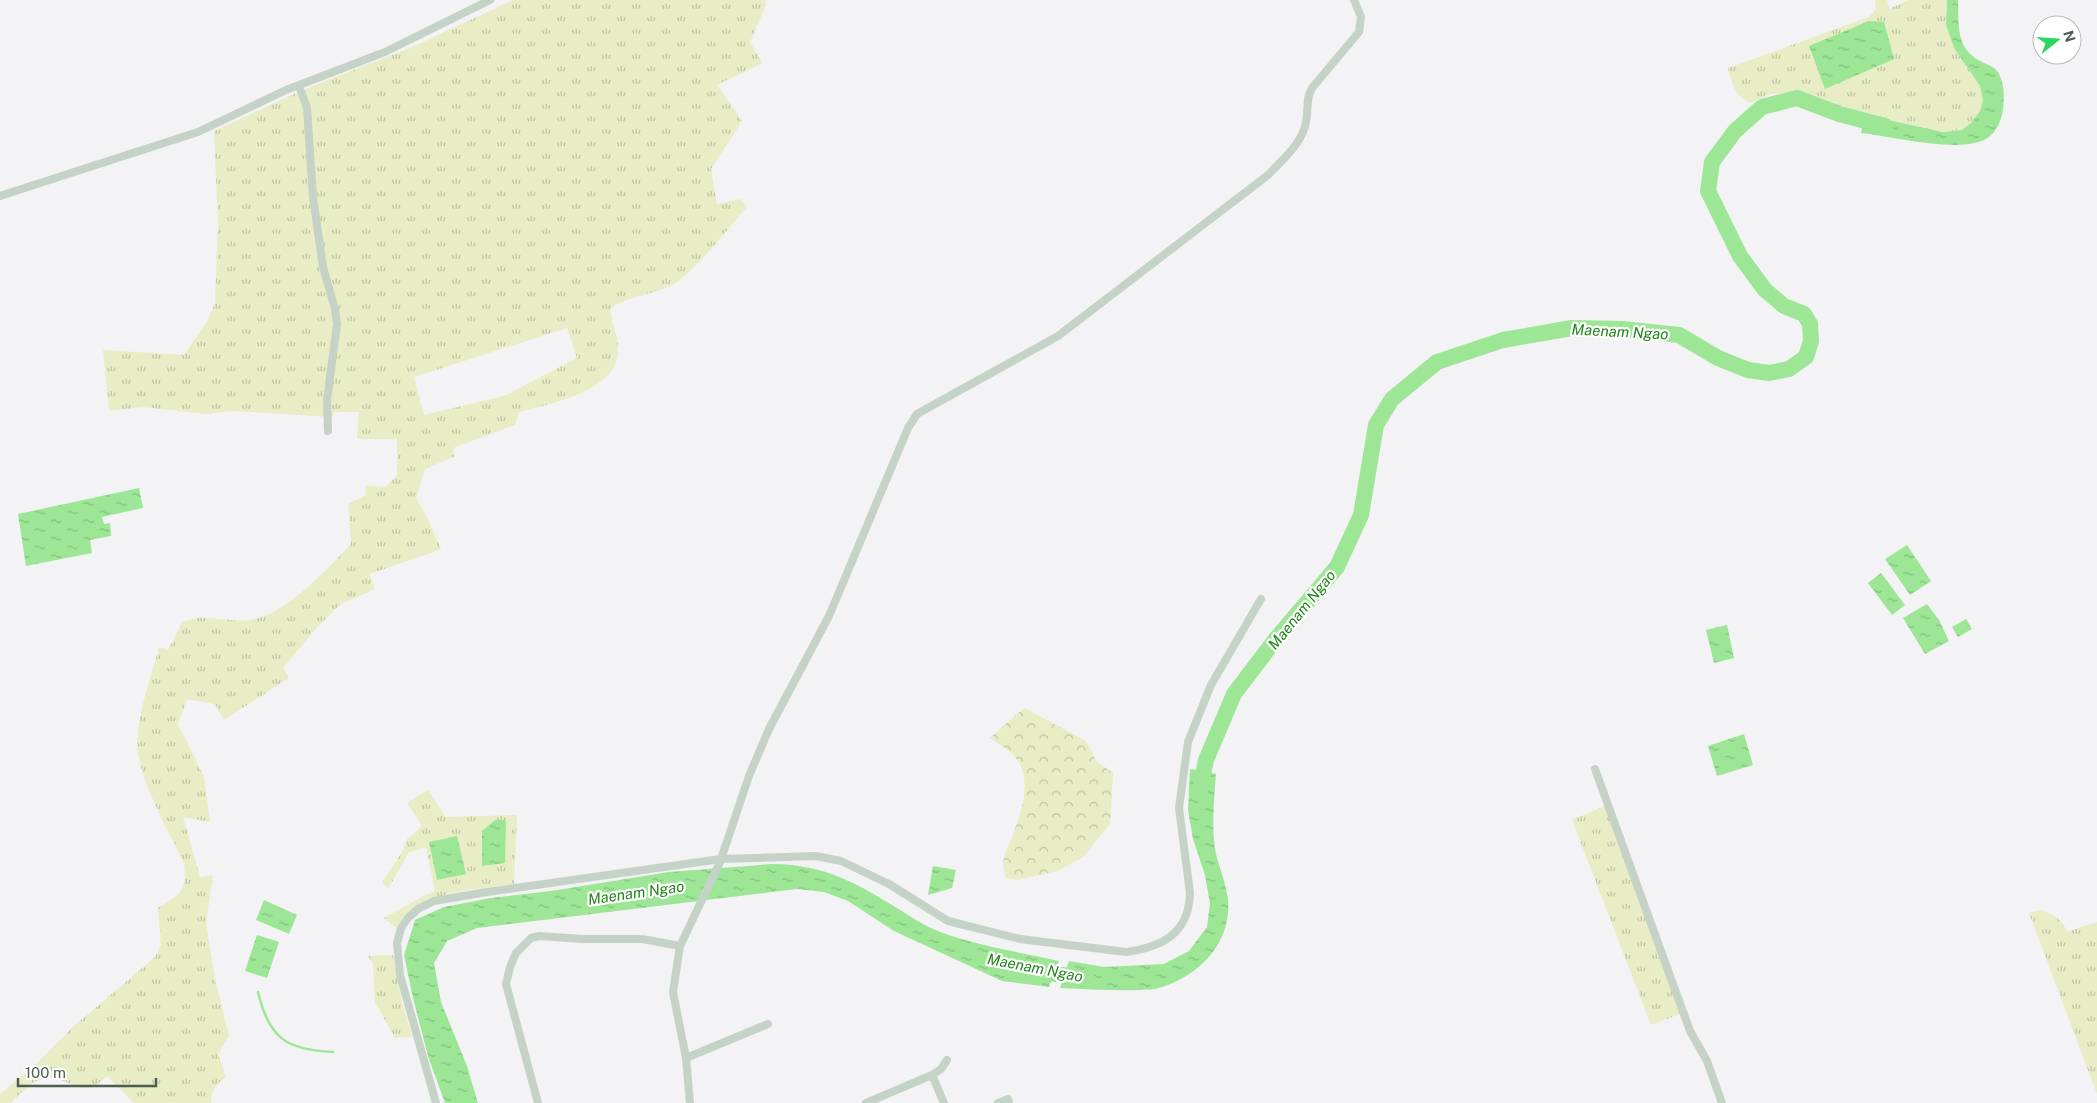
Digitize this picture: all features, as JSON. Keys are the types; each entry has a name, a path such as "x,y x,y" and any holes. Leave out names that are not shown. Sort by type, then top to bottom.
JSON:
{"street":[{"path":"0,196 198,132 286,90 385,52 490,0"},
{"path":"690,1103 686,1058 673,992 680,946 721,860 749,776 769,729 828,616 908,428 917,414 1058,336 1268,175 1294,147 1303,134 1307,119 1307,96 1312,88 1359,32 1361,17 1354,0"},
{"path":"299,86 307,108 313,197 324,268 337,324 327,400 328,431"},
{"path":"436,1103 400,975 398,943 401,928 408,918 418,909 434,901 486,892 721,860 816,856 832,859 889,884 940,917 1020,939 1126,952 1140,950 1169,938 1185,921 1190,906 1179,808 1188,742 1211,685 1260,599"},
{"path":"1595,769 1690,1031 1707,1061 1722,1103"},
{"path":"538,1103 506,984 516,953 532,938 539,936 582,939 642,939 680,946"},
{"path":"686,1058 768,1024"},
{"path":"866,1103 932,1075 941,1069 947,1060"},
{"path":"932,1075 944,1103"},
{"path":"998,1103 1008,1099 1009,1103"}],"green space":[{"path":"513,0 765,0 766,5 750,42 762,63 717,85 742,121 711,169 717,204 740,199 747,207 701,260 681,279 665,288 626,300 611,308 618,341 618,353 614,366 605,378 579,394 519,412 515,425 453,448 455,456 425,469 416,498 428,519 441,549 370,574 375,589 341,604 319,625 283,668 289,678 224,720 215,704 187,699 178,724 204,777 210,822 183,817 200,877 213,875 206,923 215,979 229,1036 218,1054 226,1077 215,1088 211,1103 134,1103 107,1076 90,1088 75,1086 50,1077 44,1078 29,1086 11,1103 0,1103 0,1094 33,1067 73,1027 155,957 161,944 158,908 179,894 183,886 185,878 184,864 157,809 145,779 138,753 138,727 159,647 168,650 182,622 202,618 255,619 267,615 293,599 320,576 351,544 348,504 366,495 365,485 386,487 397,475 397,439 357,439 359,412 334,412 333,417 234,411 206,414 143,407 109,411 103,350 184,355 208,320 215,303 218,224 214,131 305,89 412,47","holes":["567,328 577,358 504,396 424,415 414,377"]},
{"path":"1875,0 1887,0 1889,9 1909,0 1947,0 1946,25 1954,48 1980,86 1983,100 1980,111 1972,122 1962,130 1943,132 1865,115 1799,95 1770,94 1750,103 1738,93 1728,68 1869,17 1876,9"},
{"path":"1024,708 1086,741 1097,762 1113,773 1110,824 1084,856 1058,871 1017,880 1006,878 1003,861 1023,804 1024,781 1022,770 1017,760 1009,751 990,738"},
{"path":"428,790 445,817 517,815 514,884 448,894 432,899 405,915 396,928 384,918 435,891 426,847 409,852 388,889 382,882 401,854 407,839 422,826 407,803"},
{"path":"1605,806 1680,1014 1651,1025 1572,820"},
{"path":"2041,910 2057,918 2067,932 2097,922 2097,1094 2029,913"},
{"path":"393,955 402,1003 412,1037 395,1038 375,1002 373,964 368,956"}],"water":[{"path":"1947,0 1958,0 1960,34 1966,49 1972,56 1994,68 2002,80 2003,110 1995,130 1986,139 1959,145 1925,143 1861,133 1865,115 1943,132 1962,130 1972,122 1980,111 1983,100 1980,86 1954,48 1946,25"},
{"path":"1869,21 1884,22 1894,59 1825,89 1809,46"},
{"path":"139,488 143,508 102,517 104,524 110,523 111,536 90,540 92,553 26,566 18,514"},
{"path":"1907,545 1931,581 1910,595 1885,559"},
{"path":"1881,573 1905,605 1892,615 1868,583"},
{"path":"1927,604 1939,620 1949,641 1925,654 1903,618"},
{"path":"1966,619 1972,629 1958,637 1952,627"},
{"path":"1727,625 1734,658 1714,663 1706,630"},
{"path":"1744,734 1753,765 1717,776 1708,746"},
{"path":"1190,769 1216,774 1213,814 1214,844 1228,899 1228,915 1219,943 1200,966 1188,975 1157,989 1060,988 1069,961 1104,967 1164,964 1189,951 1207,927 1210,904 1205,875 1193,839 1188,810"},
{"path":"495,820 506,820 505,863 482,866 482,831"},
{"path":"457,836 466,874 437,880 429,842"},
{"path":"773,864 809,868 839,877 867,890 929,927 954,937 1059,961 1049,987 1002,981 894,931 848,901 824,892 797,889 477,928 447,941 434,963 441,1002 467,1066 478,1103 445,1103 428,1056 404,955 415,920 444,907 491,898 551,891 669,872"},
{"path":"933,866 956,870 952,888 928,895"},
{"path":"264,900 297,915 289,934 256,920"},
{"path":"257,935 279,942 267,978 245,971"}],"waterway":[{"name":"Maenam Ngao","path":"1199,794 1206,760 1234,694 1275,640 1337,567 1361,515 1376,425 1392,399 1437,362 1503,340 1572,328 1623,329 1679,335 1718,358 1748,370 1769,373 1789,369 1806,357 1811,341 1810,324 1804,314 1784,306 1765,290 1740,256 1708,191 1712,162 1735,131 1762,107 1797,98 1839,114 1885,126"},
{"name":"Maenam Ngao","path":"1032,970 1087,979"},
{"path":"258,992 268,1021 282,1039 292,1045 303,1048 333,1052"}]}
